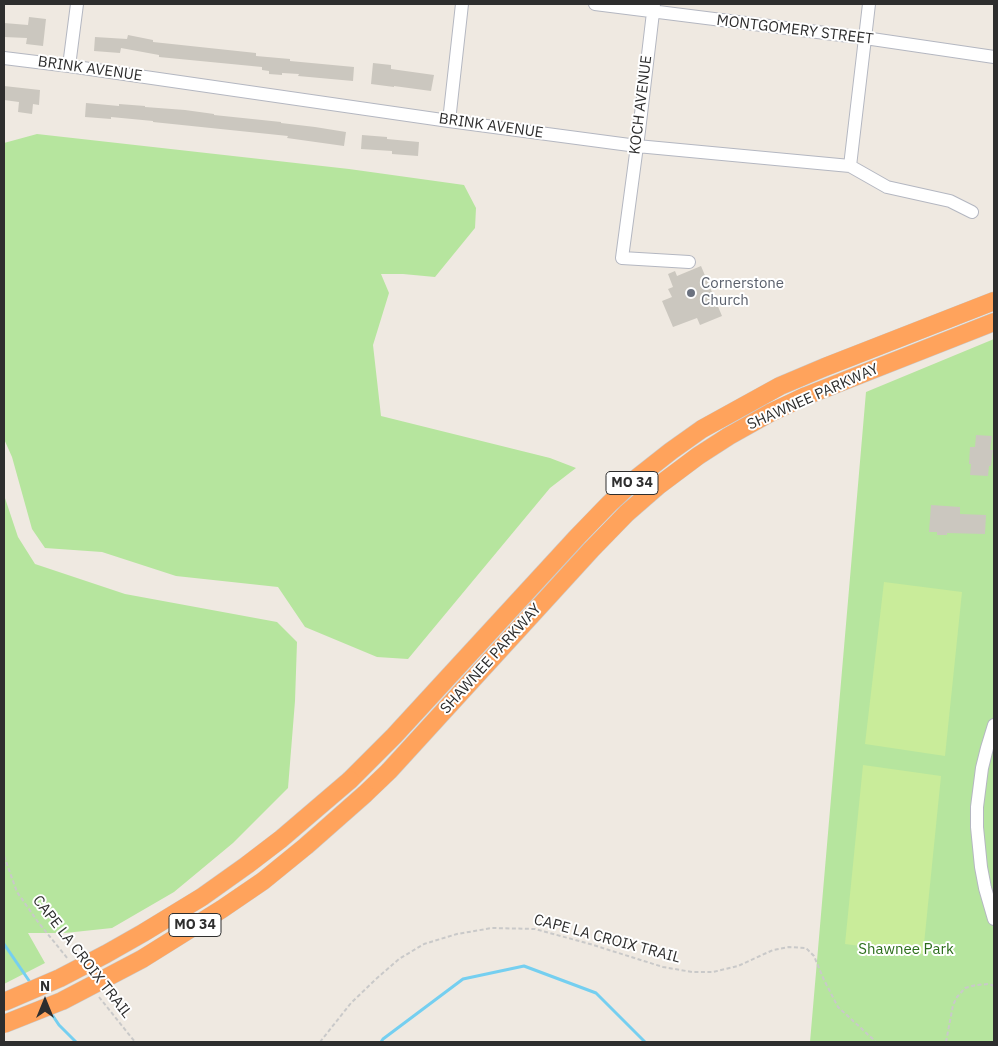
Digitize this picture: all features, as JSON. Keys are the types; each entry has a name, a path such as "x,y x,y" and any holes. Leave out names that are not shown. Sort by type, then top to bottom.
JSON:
{"highway":[{"name":"SHAWNEE PARKWAY","path":"4,1002 60,978 143,933 202,897 280,839 350,780 394,736 591,523 638,477 702,428 780,386 994,300"},
{"name":"SHAWNEE PARKWAY","path":"4,1024 62,1001 142,959 263,881 306,846 389,770 627,513 690,462 729,436 770,413 806,396 994,322"}],"street":[{"path":"69,66 77,4"},
{"path":"449,121 462,4"},
{"name":"MONTGOMERY STREET","path":"595,4 653,8 994,56"},
{"path":"850,166 869,4"},
{"name":"KOCH AVENUE","path":"653,8 622,258 689,262"},
{"name":"BRINK AVENUE","path":"4,58 637,146 850,166 887,187 950,201 972,212"},
{"path":"994,725 982,768 977,807 980,867 994,919"}],"path":[{"name":"CAPE LA CROIX TRAIL","path":"4,856 17,892 67,958"},
{"name":"CAPE LA CROIX TRAIL","path":"320,1042 351,1004 399,959 424,944 457,934 492,928 535,929 663,967 692,972 713,972 738,966 774,950 806,948 814,956 838,1007 876,1042"},
{"path":"946,1042 956,997 965,988 976,984 994,986"},
{"name":"CAPE LA CROIX TRAIL","path":"98,996 135,1042"}],"green space":[{"path":"37,134 349,169 464,185 476,208 475,228 435,277 381,274 389,293 373,345 381,416 550,458 576,468 550,488 408,659 377,657 305,627 278,587 176,576 102,552 45,548 32,529 12,457 4,439 4,143"},
{"name":"Shawnee Park","path":"994,339 994,1042 810,1042 866,392"},
{"path":"4,495 18,537 35,564 125,594 277,622 297,642 295,701 288,788 233,843 174,892 112,928 65,933 28,933 45,963 4,984"},
{"path":"884,582 962,592 945,756 865,744"},
{"path":"863,765 941,776 923,954 845,944"}],"building":[{"path":"29,17 46,19 43,46 26,44 27,38 4,37 4,23 28,25"},
{"path":"128,35 153,40 153,42 256,53 256,56 290,59 290,61 354,67 353,81 298,76 299,74 269,74 269,71 262,70 262,67 159,57 159,55 121,48 120,53 94,51 95,37 127,39"},
{"path":"373,63 391,65 391,69 434,75 431,91 371,84"},
{"path":"4,86 40,90 39,105 33,104 32,114 18,112 19,102 4,100"},
{"path":"86,103 185,110 346,132 344,146 287,138 288,136 111,117 111,119 85,117"},
{"path":"362,135 419,142 418,156 392,154 392,151 361,149"},
{"name":"Cornerstone Church","path":"701,266 722,316 700,325 697,318 673,327 662,301 672,297 668,289 673,287 668,274 675,271 677,276"},
{"path":"976,435 992,436 990,450 993,450 988,476 970,475 970,447 975,447"},
{"path":"931,505 960,507 960,514 986,515 985,534 947,533 947,535 937,535 937,532 929,532"}],"waterway":[{"path":"4,944 32,985"},
{"path":"381,1042 463,979 524,966 596,993 645,1042"},
{"path":"51,1013 59,1025 76,1042"}],"place":[{"name":"Cornerstone Church","path":"691,293"}]}
